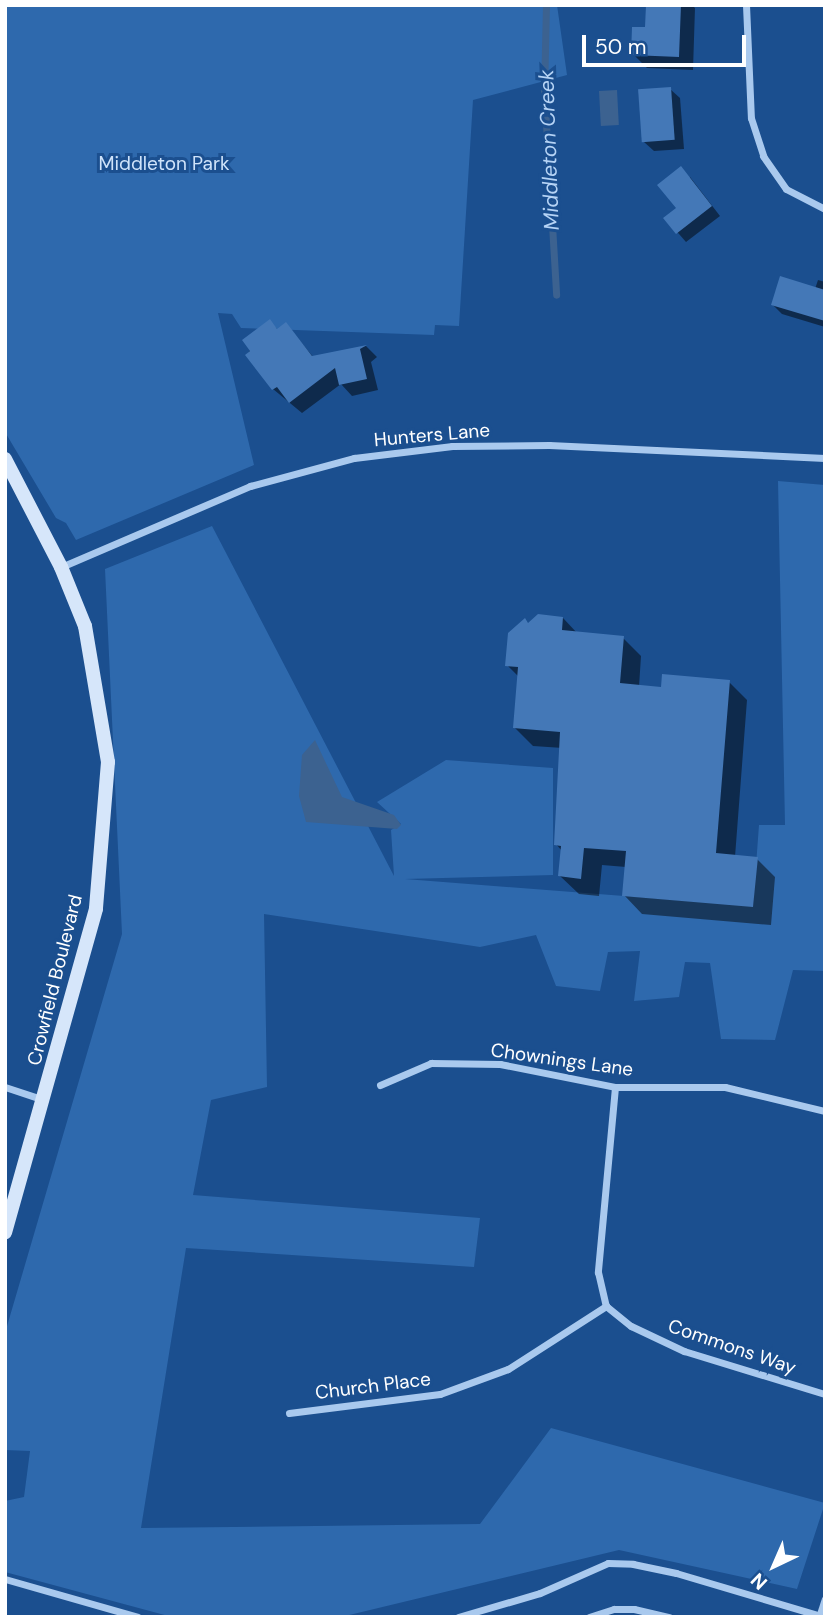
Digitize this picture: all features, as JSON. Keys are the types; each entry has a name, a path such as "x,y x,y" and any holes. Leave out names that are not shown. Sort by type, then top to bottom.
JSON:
{"main road":[{"name":"Crowfield Boulevard","path":"5,459 61,567 85,626 108,762 96,909 5,1232"}],"street":[{"path":"746,5 751,118 763,156 786,189 825,209"},
{"name":"Hunters Lane","path":"61,567 250,486 354,458 452,446 548,445 825,458"},
{"name":"Chownings Lane","path":"380,1085 431,1063 500,1064 615,1087 725,1087 825,1111"},
{"path":"5,1087 44,1100"},
{"path":"606,1306 598,1272 615,1087"},
{"name":"Commons Way","path":"606,1306 631,1326 684,1351 825,1394"},
{"name":"Church Place","path":"289,1413 440,1394 508,1369 606,1306"},
{"path":"458,1617 540,1593 608,1563 633,1564 676,1573 821,1616 825,1598"},
{"path":"5,1579 138,1617"},
{"path":"589,1617 614,1609 634,1609 669,1617"}],"green space":[{"name":"Middleton Park","path":"5,5 557,5 567,75 473,100 459,326 435,325 434,335 241,328 232,314 218,313 254,465 76,540 66,523 56,518 5,432"},
{"path":"778,481 825,485 825,971 793,970 775,1040 721,1039 710,963 685,962 679,997 634,1001 640,951 608,952 600,991 556,986 536,935 480,947 264,914 267,1087 211,1100 193,1195 480,1218 474,1267 186,1248 141,1528 480,1524 551,1428 825,1503 797,1589 619,1550 341,1617 172,1617 5,1572 5,1501 24,1497 30,1451 5,1450 5,1333 122,934 105,569 212,526 394,876 391,830 401,824 377,802 446,760 553,768 553,875 405,879 753,906 759,825 785,825"}],"shaded area":[{"path":"617,90 619,125 601,126 599,91"},
{"path":"315,740 342,797 394,815 401,825 397,829 306,822 299,796 302,755"}],"building":[{"path":"646,5 681,5 679,57 631,55 632,27 645,27"},
{"path":"671,87 675,140 642,142 638,89"},
{"path":"681,166 712,206 676,234 663,218 676,208 657,185"},
{"path":"780,276 825,290 825,321 771,305"},
{"path":"270,319 277,329 286,322 312,356 367,345 360,349 367,379 339,385 335,368 289,403 277,387 272,390 245,355 250,351 242,340"},
{"path":"538,614 563,617 562,630 624,636 620,683 661,687 662,674 730,680 716,853 758,857 753,907 622,896 626,851 584,848 581,879 558,876 561,846 554,845 560,732 513,728 518,667 505,666 508,633 525,618 528,623"}],"waterway":[{"name":"Middleton Creek","path":"546,5 544,90 556,295"}]}
